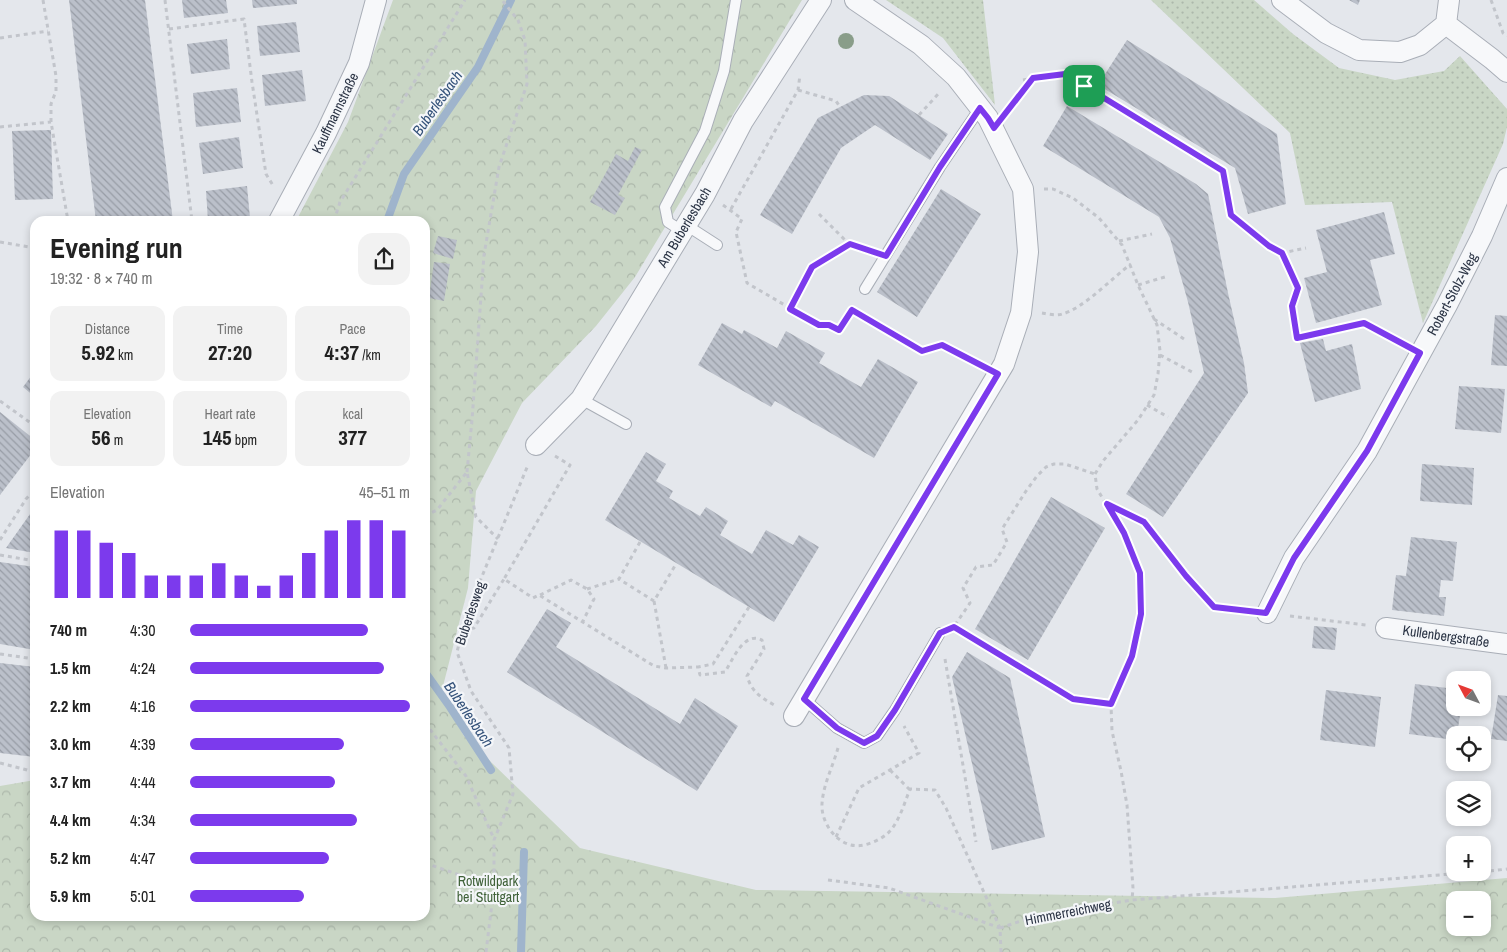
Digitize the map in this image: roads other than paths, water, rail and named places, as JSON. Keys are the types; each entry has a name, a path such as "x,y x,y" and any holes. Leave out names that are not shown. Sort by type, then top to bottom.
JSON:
{"street":[{"name":"Kauffmannstraße","path":"282,216 326,133 359,63 376,0"},
{"name":"Am Buberlesbach","path":"536,445 581,399 705,194 742,121 822,0"},
{"path":"799,708 1004,364 1022,313 1028,252 1023,189 988,118 956,77 921,45 855,0"},
{"path":"1282,0 1326,33 1359,50 1400,52 1420,46 1446,24 1449,0"},
{"path":"1446,24 1507,72"},
{"name":"Robert-Stolz-Weg","path":"1266,613 1294,558 1367,451 1482,236 1507,178"},
{"name":"Kullenbergstraße","path":"1386,628 1507,644"}],"lane":[{"path":"717,245 668,222 665,207 705,130 724,71 736,0"},
{"path":"865,289 940,167 980,108"},
{"path":"581,399 626,424"},
{"path":"799,708 864,743 877,736 895,710 940,633"}],"waterway":[{"name":"Buberlesbach","path":"389,216 404,174 478,67 511,0"},
{"name":"Buberlesbach","path":"430,679 491,770"},
{"name":"Buberlesbach","path":"521,952 524,852"}],"park label":[{"name":"Rotwildpark bei Stuttgart","path":"488,890"}]}
